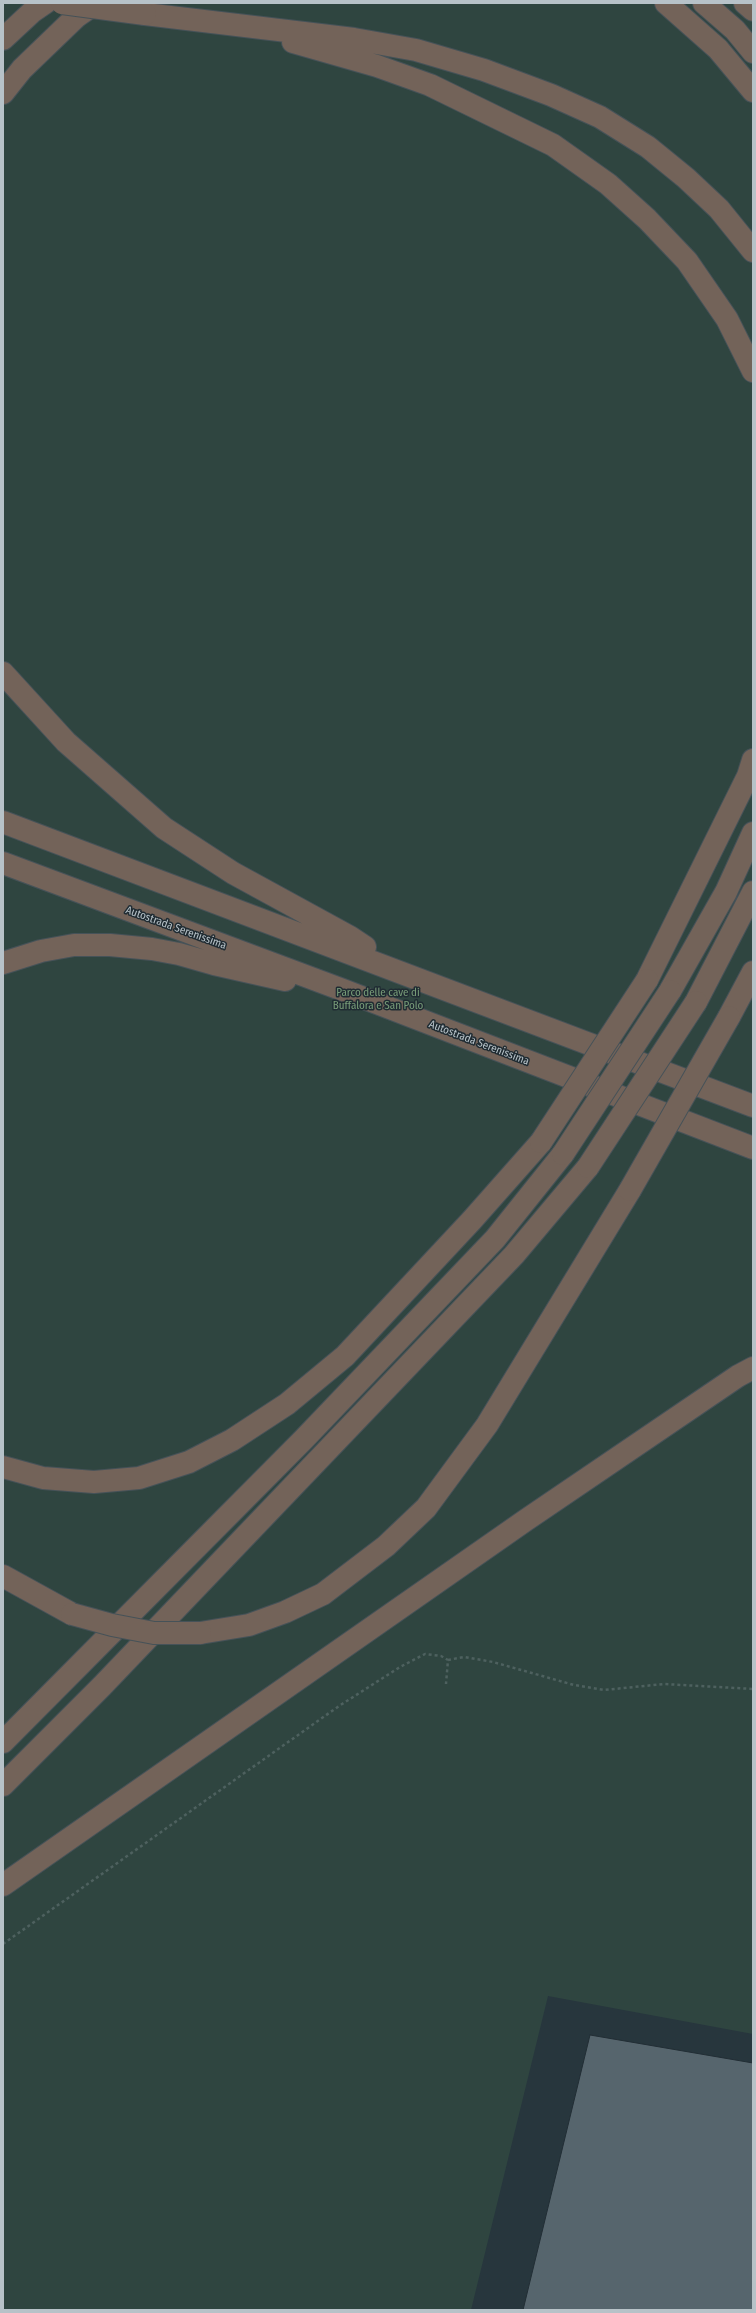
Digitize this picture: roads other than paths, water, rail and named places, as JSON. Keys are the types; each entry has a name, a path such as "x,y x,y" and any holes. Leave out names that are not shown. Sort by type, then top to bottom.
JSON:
{"highway":[{"path":"3,39 32,12 45,3"},
{"path":"62,3 354,39 416,50 484,70 551,95 600,117 648,147 686,178 719,209 753,251"},
{"path":"3,93 33,58 76,17 96,3"},
{"path":"666,3 718,49 753,91"},
{"path":"704,3 735,30 753,52"},
{"path":"746,3 753,10"},
{"path":"234,25 376,66 430,85 553,145 608,184 647,220 687,261 727,318 753,371"},
{"path":"3,673 66,742 164,828 233,873 294,909 350,937 397,970"},
{"path":"3,1467 43,1478 94,1482 139,1478 189,1462 232,1440 287,1404 344,1356 472,1220 541,1142 647,980 748,776 753,760"},
{"path":"3,822 753,1106"},
{"path":"3,1742 304,1439 490,1244 563,1154 670,991 726,892 753,834"},
{"name":"Autostrada Serenissima","path":"3,864 343,990 753,1148"},
{"path":"3,1785 107,1680 514,1255 588,1167 696,1002 753,892"},
{"path":"3,963 41,951 74,945 110,945 152,948 266,977 343,990"},
{"path":"3,1576 72,1614 112,1625 154,1633 200,1633 249,1625 285,1612 323,1594 386,1546 426,1508 487,1425 630,1190 729,1017 753,972"},
{"path":"3,1885 526,1520 731,1380 753,1368"}],"park label":[{"name":"Parco delle cave di Buffalora e San Polo","path":"378,999"}]}
